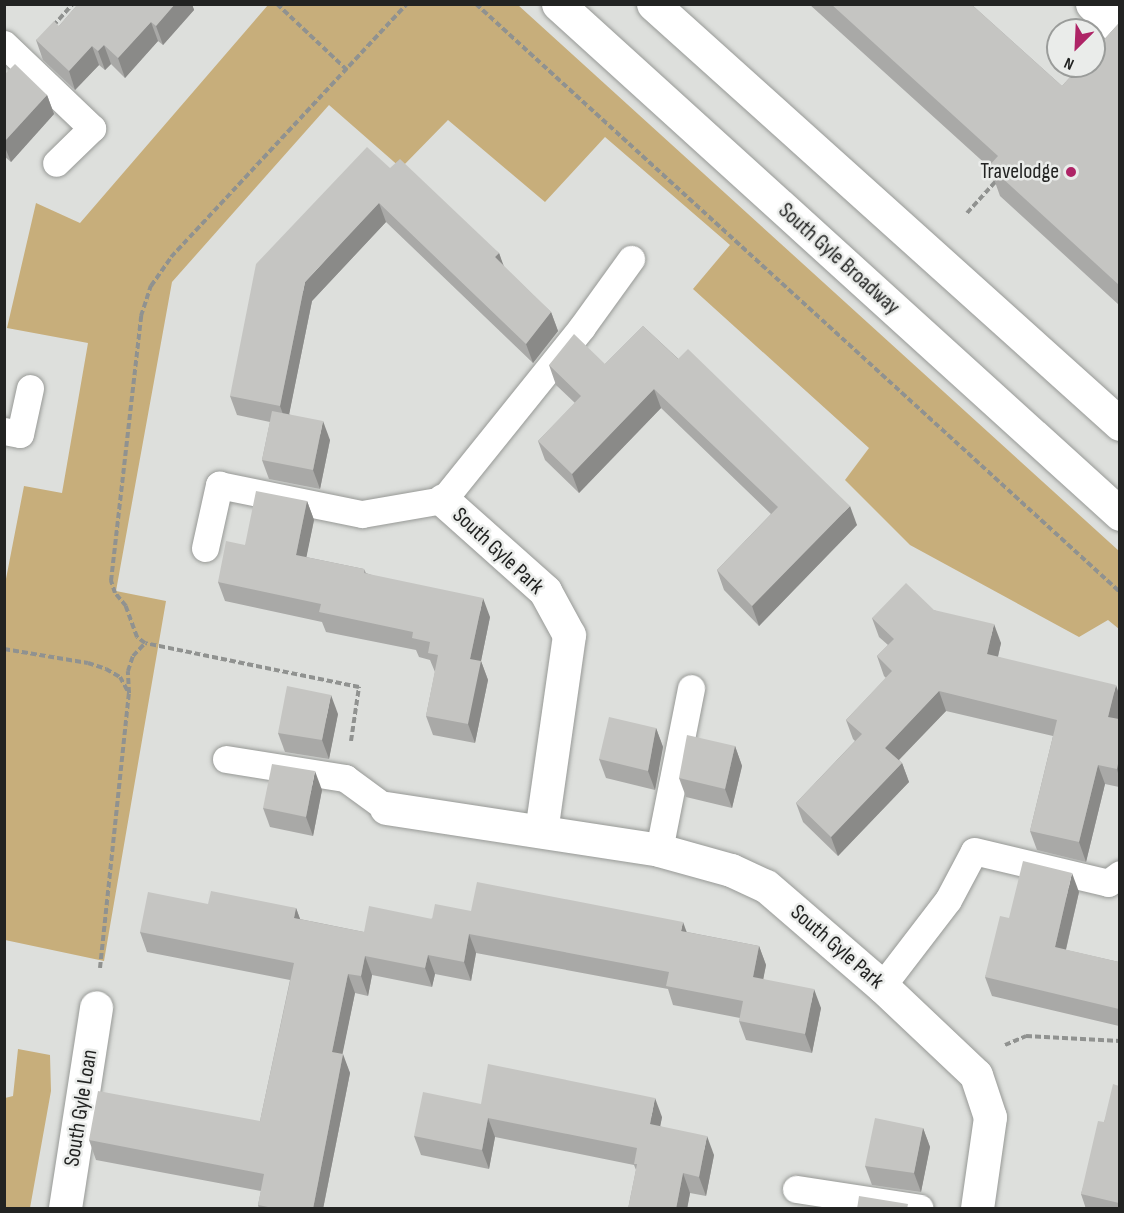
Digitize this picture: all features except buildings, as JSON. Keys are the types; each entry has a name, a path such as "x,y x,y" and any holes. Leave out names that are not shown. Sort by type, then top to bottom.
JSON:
{"street":[{"name":"South Gyle Broadway","path":"558,4 1119,514"},
{"path":"653,4 1119,424"},
{"path":"1092,4 1119,29"},
{"name":"South Gyle Park","path":"443,500 545,591 569,635 541,831"},
{"name":"South Gyle Park","path":"386,808 659,850 731,870 766,886 882,986 976,1075 990,1118 977,1209"},
{"name":"South Gyle Loan","path":"65,1209 96,1006"}],"lane":[{"path":"4,44 92,128 56,163"},
{"name":"South Gyle Park","path":"443,500 582,327 631,259"},
{"path":"4,431 20,434 30,388"},
{"path":"205,548 219,484 362,514 443,500"},
{"path":"659,850 691,688"},
{"path":"226,759 345,778 386,808"},
{"path":"882,986 948,900 974,851 1108,883 1119,874"},
{"path":"796,1190 920,1209"}],"path":[{"path":"277,4 347,70"},
{"path":"345,778 359,687 145,643 136,637 126,606 115,593 111,581 141,316 151,286 171,257 407,4"},
{"path":"476,4 1119,591"},
{"path":"967,213 999,178"},
{"path":"96,1006 129,693 128,671 133,656 145,643"},
{"path":"4,648 88,663 106,669 120,677 129,693"},
{"path":"962,1060 1026,1036 1119,1041"}],"shaded area":[{"path":"268,5 518,5 1119,551 1119,629 1108,620 1079,637 910,545 845,480 869,448 693,289 730,245 605,137 545,202 448,120 401,168 329,105 172,282 116,591 166,601 104,961 5,940 5,584 24,486 62,493 88,343 7,328 36,203 80,223"},
{"path":"18,1049 50,1055 51,1091 30,1208 5,1208 5,1098 13,1096"}],"place":[{"name":"Travelodge","path":"1071,172"}]}
